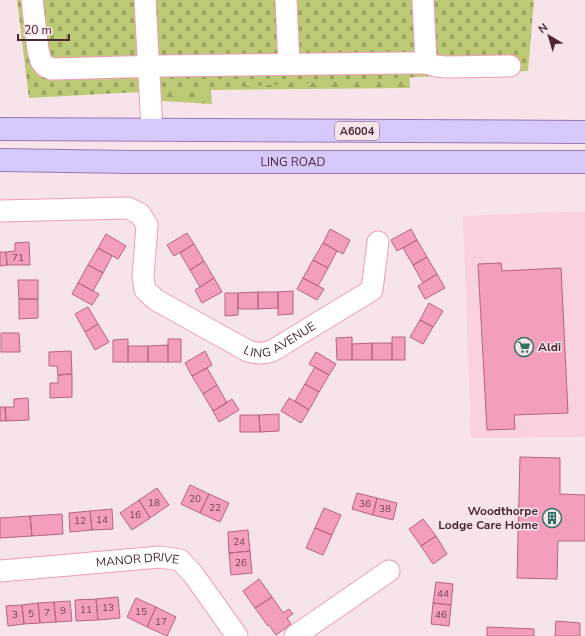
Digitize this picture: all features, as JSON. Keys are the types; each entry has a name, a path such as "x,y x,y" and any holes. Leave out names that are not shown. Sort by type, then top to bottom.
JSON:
{"main road":[{"name":"A6004","path":"0,129 585,132"},
{"name":"LING ROAD","path":"0,160 131,162 585,162"}],"street":[{"path":"32,0 38,50 41,61 45,66 52,69 288,64 426,64 446,67 510,66"},
{"path":"145,0 152,130"},
{"path":"286,0 288,64"},
{"path":"423,0 426,64"},
{"name":"LING AVENUE","path":"0,211 128,208 140,214 147,225 143,277 140,293 156,300 256,354 264,354 272,351 372,290 378,242"},
{"name":"MANOR DRIVE","path":"0,571 160,557 180,560 194,574 237,636"},
{"path":"295,636 389,571"}],"shaded area":[{"path":"585,211 585,437 471,438 463,216"}],"green space":[{"path":"17,0 534,0 528,71 29,98"},
{"path":"409,72 410,88 211,90 212,104 161,101 161,75"}],"building":[{"path":"330,229 350,240 343,254 323,243"},
{"path":"411,229 417,240 397,251 391,240"},
{"path":"187,233 194,244 174,256 167,245"},
{"path":"106,234 126,246 118,259 98,248"},
{"path":"417,240 427,257 413,265 403,248"},
{"path":"29,242 30,265 7,265 6,252 15,251 15,243"},
{"path":"323,243 337,251 328,268 313,260"},
{"path":"194,244 204,261 190,270 180,253"},
{"path":"98,248 112,256 103,273 88,265"},
{"path":"0,252 6,252 7,265 0,266"},
{"path":"427,257 437,274 423,283 413,265"},
{"path":"313,260 328,268 318,286 303,278"},
{"path":"204,261 214,278 200,287 190,270"},
{"name":"Aldi","path":"501,263 502,271 561,268 568,413 514,415 515,429 487,430 478,264"},
{"path":"88,265 103,273 93,291 78,283"},
{"path":"437,274 445,288 425,299 418,286"},
{"path":"214,278 222,292 202,303 195,290"},
{"path":"303,278 324,289 317,300 297,289"},
{"path":"18,280 38,280 38,299 19,299"},
{"path":"78,283 99,294 92,305 72,294"},
{"path":"293,291 293,314 278,315 278,292"},
{"path":"258,292 278,292 278,308 258,309"},
{"path":"258,292 258,309 238,309 238,293"},
{"path":"225,293 238,293 238,315 225,316"},
{"path":"19,299 38,299 38,318 19,319"},
{"path":"429,303 443,311 433,327 420,320"},
{"path":"88,307 98,324 85,332 75,314"},
{"path":"420,320 433,327 423,344 410,337"},
{"path":"98,324 109,342 95,350 85,332"},
{"path":"1,333 19,333 20,352 1,352"},
{"path":"352,337 352,360 337,360 336,338"},
{"path":"392,337 405,337 405,360 392,360"},
{"path":"128,339 128,362 113,362 113,340"},
{"path":"168,339 181,339 181,362 168,362"},
{"path":"372,343 372,360 352,360 352,344"},
{"path":"372,343 392,343 392,360 372,360"},
{"path":"168,345 168,362 148,362 148,346"},
{"path":"128,346 148,346 148,362 128,362"},
{"path":"71,351 72,374 58,375 57,366 49,366 49,352"},
{"path":"205,351 212,365 192,376 185,363"},
{"path":"316,352 336,364 329,375 309,364"},
{"path":"315,367 329,375 319,392 305,384"},
{"path":"207,368 217,385 203,394 192,376"},
{"path":"72,374 72,397 50,398 50,383 58,383 58,375"},
{"path":"305,384 319,392 309,410 295,401"},
{"path":"217,385 227,403 213,411 203,394"},
{"path":"28,398 29,420 6,421 5,407 14,407 14,399"},
{"path":"289,398 309,410 301,423 281,411"},
{"path":"232,399 239,410 219,422 213,411"},
{"path":"0,407 5,407 6,421 0,421"},
{"path":"279,414 279,431 260,432 259,415"},
{"path":"240,415 259,415 260,432 240,432"},
{"name":"Woodthorpe Lodge Care Home","path":"520,457 560,458 560,494 585,495 585,541 558,541 557,579 517,578"},
{"path":"190,485 209,494 200,513 181,504"},
{"path":"157,488 169,505 150,518 139,500"},
{"path":"357,493 377,498 373,515 352,509"},
{"path":"209,494 229,503 220,522 200,513"},
{"path":"377,498 397,503 393,520 373,515"},
{"path":"139,500 150,518 132,530 120,513"},
{"path":"324,508 341,515 332,535 315,528"},
{"path":"112,509 113,529 92,530 90,511"},
{"path":"90,511 92,530 70,532 69,513"},
{"path":"62,514 63,534 32,536 30,516"},
{"path":"30,516 32,536 0,538 0,518"},
{"path":"423,519 436,536 421,546 409,529"},
{"path":"315,528 332,535 323,555 306,548"},
{"path":"248,530 250,551 229,553 228,532"},
{"path":"436,536 447,554 433,564 421,546"},
{"path":"250,551 252,573 231,575 229,553"},
{"path":"259,579 272,597 255,608 243,591"},
{"path":"436,582 453,584 451,605 433,603"},
{"path":"118,597 120,618 98,620 96,599"},
{"path":"272,597 283,613 289,609 293,614 287,618 291,624 276,635 255,608"},
{"path":"136,598 156,607 147,627 127,617"},
{"path":"96,599 98,620 76,621 75,600"},
{"path":"70,601 72,621 56,622 54,602"},
{"path":"54,602 56,622 40,623 38,603"},
{"path":"38,603 40,623 24,624 22,605"},
{"path":"433,603 451,605 449,626 431,624"},
{"path":"22,605 24,624 8,626 6,606"},
{"path":"156,607 176,617 167,636 147,627"},
{"path":"556,621 580,623 580,636 555,636"},
{"path":"487,627 534,629 534,636 487,636"}],"place":[{"name":"Aldi","path":"524,347"},
{"name":"Woodthorpe Lodge Care Home","path":"552,518"}]}
